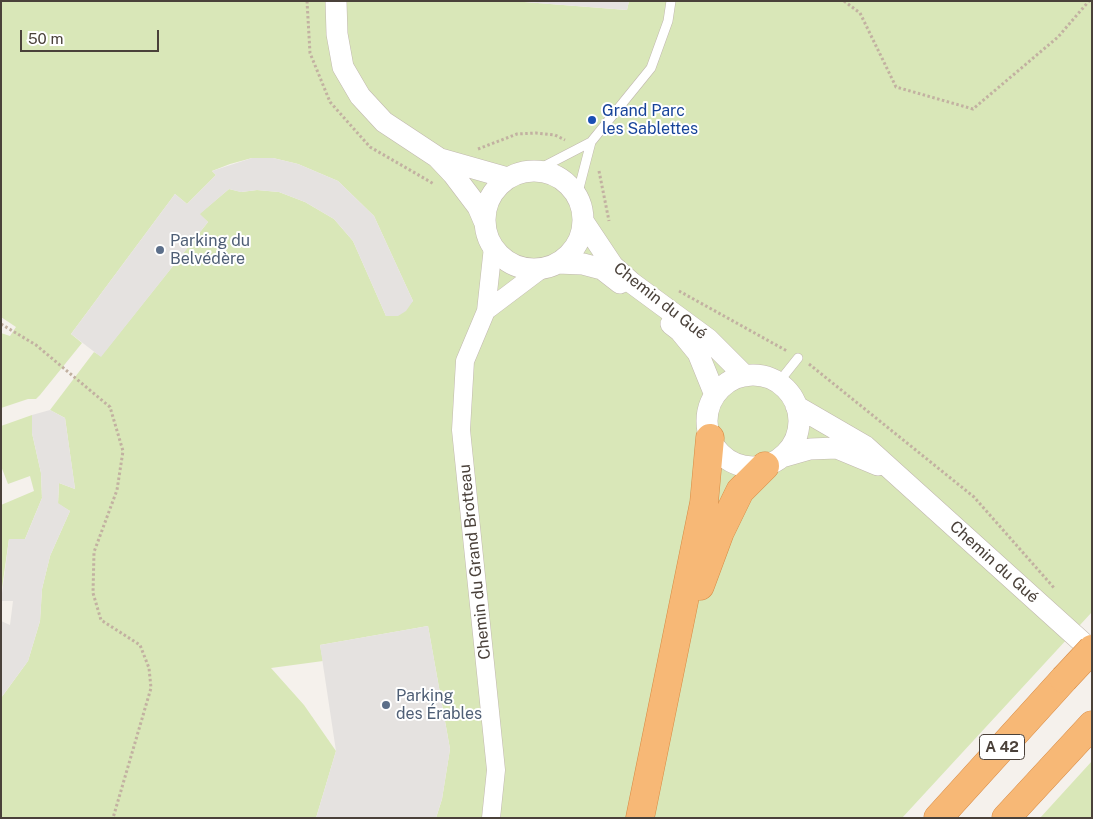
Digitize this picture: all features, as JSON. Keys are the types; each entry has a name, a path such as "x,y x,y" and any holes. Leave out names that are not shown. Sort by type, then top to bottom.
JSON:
{"highway":[{"path":"640,818 704,503 710,438"},
{"path":"656,818 686,648 704,573 720,532 740,491 773,461"},
{"name":"A 42","path":"938,817 1092,650"},
{"path":"1006,818 1092,724"}],"street":[{"path":"336,1 337,34 344,67 360,96 384,122 437,157 454,174 478,207 493,247 503,258 515,265 529,268 550,265"},
{"path":"437,157 508,178"},
{"path":"484,221 490,196 508,178 527,171 537,170 553,174 567,183 577,196 583,220 576,245 486,311"},
{"name":"Chemin du Gué","path":"583,220 613,266 632,283 708,339 745,376"},
{"name":"Chemin du Grand Brotteau","path":"491,818 496,770 461,430 465,361 486,311 493,247"},
{"name":"Chemin du Gué","path":"550,265 583,264 602,269 680,331 698,354 715,395"},
{"path":"745,376 766,377 778,383 788,391 796,406 799,422 793,444 773,461 752,467 732,462 722,456 710,438 707,422 708,411 715,395 730,381 745,376"},
{"name":"Chemin du Gué","path":"796,406 865,446 1092,650"},
{"name":"Chemin du Gué","path":"773,461 810,450 837,448 896,473"}],"lane":[{"path":"537,170 591,142 651,68 668,22 672,1"},
{"path":"577,196 591,142"},
{"path":"778,383 798,358"}],"path":[{"path":"844,1 860,13 896,87 973,109 1058,37 1088,1"},
{"path":"1,324 36,345 110,407 123,451 117,490 94,552 93,593 101,620 140,645 149,668 151,688 113,818"}],"green space":[{"path":"1,1 512,1 627,10 629,1 1092,1 1092,612 902,818 436,818 442,799 450,749 428,626 320,645 323,661 271,668 304,705 336,751 316,818 1,818 1,698 28,661 40,621 42,589 50,556 70,511 58,504 59,483 75,489 65,418 50,410 94,352 101,356 208,222 199,214 229,189 241,192 257,190 279,192 305,202 334,219 353,241 386,316 413,301 374,216 338,181 298,164 273,158 252,158 212,171 216,175 187,204 175,194 71,334 82,343 40,395 36,399 28,399 1,408 1,333 10,336 16,327 1,317"},
{"path":"32,415 32,433 41,473 42,498 25,539 9,539 1,595 1,505 34,491 30,476 8,484 1,466 1,426"},
{"path":"1092,761 1092,818 1040,818"}],"shaded area":[{"path":"512,1 629,1 627,10"},
{"name":"Parking du Belvédère","path":"252,158 273,158 298,164 338,181 374,216 413,301 406,311 398,316 386,316 353,241 334,219 305,202 279,192 257,190 241,192 229,189 200,214 208,222 101,357 71,334 175,194 187,204 216,175 212,171"},
{"path":"50,410 65,418 75,489 59,483 58,503 70,511 50,556 42,589 40,621 28,661 1,698 1,621 10,625 13,601 1,601 9,539 25,539 42,498 41,473 32,433 32,415"},
{"name":"Parking des Érables","path":"428,626 450,749 442,799 436,818 316,818 336,751 320,645"}],"place":[{"name":"Grand Parc les Sablettes","path":"592,120"},
{"name":"Parking du Belvédère","path":"160,250"},
{"name":"Parking des Érables","path":"386,705"}]}
